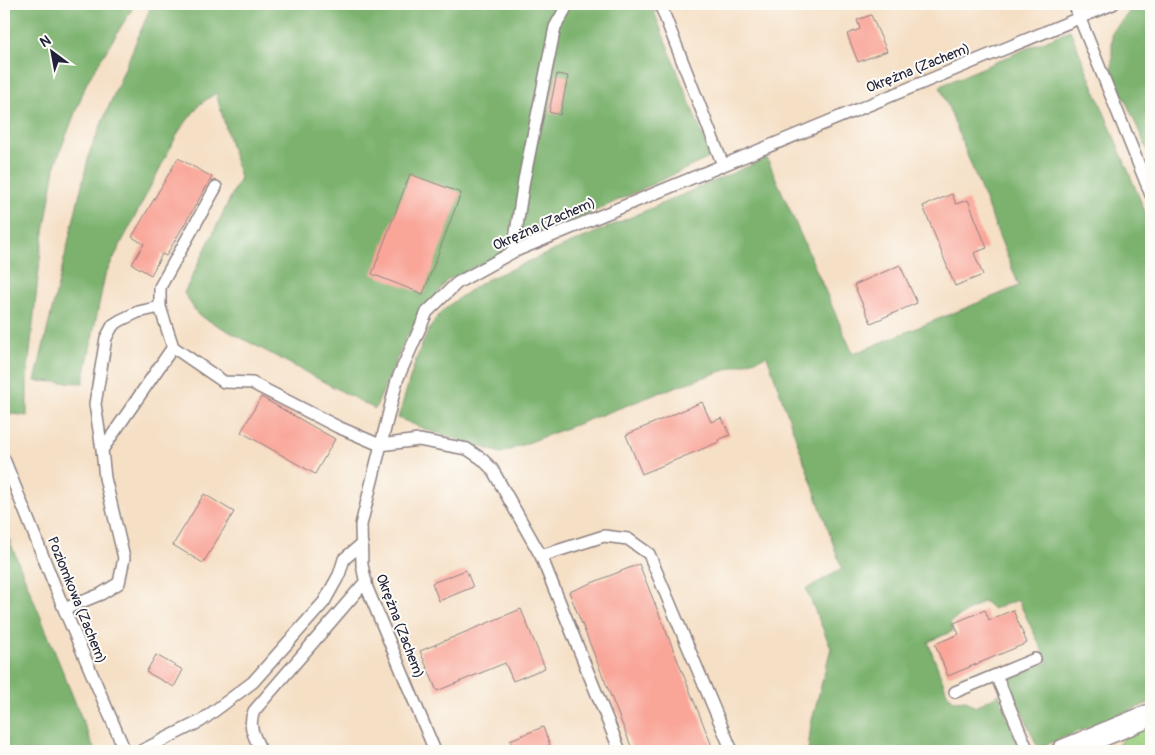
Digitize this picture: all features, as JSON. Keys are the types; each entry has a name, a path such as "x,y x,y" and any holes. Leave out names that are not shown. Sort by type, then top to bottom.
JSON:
{"street":[{"path":"1074,749 1151,715"}],"lane":[{"path":"513,252 524,180 555,28 568,4"},
{"path":"660,4 723,165"},
{"path":"1074,4 1151,195"},
{"name":"Okrężna (Zachem)","path":"435,751 366,581 362,565 361,525 396,380 427,312 457,283 513,252 1114,4"},
{"path":"216,187 160,287 160,307 173,347 224,382 252,383 338,427 380,445 419,440 467,449 482,459 492,469 541,556 620,751"},
{"path":"64,609 101,594 118,583 124,558 105,478 95,404 106,338 113,325 138,312 160,307"},
{"path":"102,450 173,347"},
{"name":"Poziomkowa (Zachem)","path":"4,459 64,609 125,751"},
{"path":"541,556 604,536 628,539 649,554 732,751"},
{"path":"141,751 201,721 253,682 324,602 339,575 344,559 362,544"},
{"path":"261,751 252,731 250,720 254,711 366,581"},
{"path":"955,692 1035,658"},
{"path":"996,675 1028,751"}],"green space":[{"path":"4,4 135,4 87,82 56,162 41,250 27,380 27,416 7,413 4,406"},
{"path":"152,4 651,4 711,157 447,280 406,338 375,409 198,315 184,293 240,178 216,93 200,104 179,131 105,275 83,383 35,381 90,151"},
{"path":"1151,4 1151,158 1112,70 1112,32 1130,11"},
{"path":"1070,30 1151,226 1151,702 1038,748 1008,680 1048,662 1018,600 993,609 984,601 950,622 953,631 928,642 948,695 955,701 966,700 975,707 999,694 1020,751 808,751 811,724 831,648 806,589 842,569 767,356 675,387 501,453 427,430 398,418 423,342 439,314 459,298 486,280 767,158 853,354 1019,286 940,86"},
{"path":"4,527 95,751 4,751"},
{"path":"1151,724 1151,751 1112,751 1129,733"}],"building":[{"path":"871,15 887,51 858,62 847,34 860,29 857,20"},
{"path":"557,74 568,76 560,115 549,112"},
{"path":"178,158 212,177 166,256 162,254 151,275 132,264 144,244 132,237"},
{"path":"410,174 461,193 423,294 372,274"},
{"path":"952,194 956,204 968,200 987,248 974,253 983,275 955,286 923,206"},
{"path":"900,265 917,303 871,323 854,285"},
{"path":"261,397 335,439 315,474 241,432"},
{"path":"702,402 711,422 722,418 730,435 718,440 719,442 642,474 626,435"},
{"path":"204,494 234,512 203,563 173,545"},
{"path":"639,564 714,751 633,751 569,592"},
{"path":"466,570 473,587 439,601 432,583"},
{"path":"521,609 545,668 513,681 505,663 437,691 420,651"},
{"path":"985,610 989,620 1013,610 1027,643 948,676 935,644 959,634 954,623"},
{"path":"156,655 183,670 174,687 146,672"},
{"path":"543,727 550,745 534,751 514,751 510,740"},
{"path":"239,746 241,751 226,751"}]}
